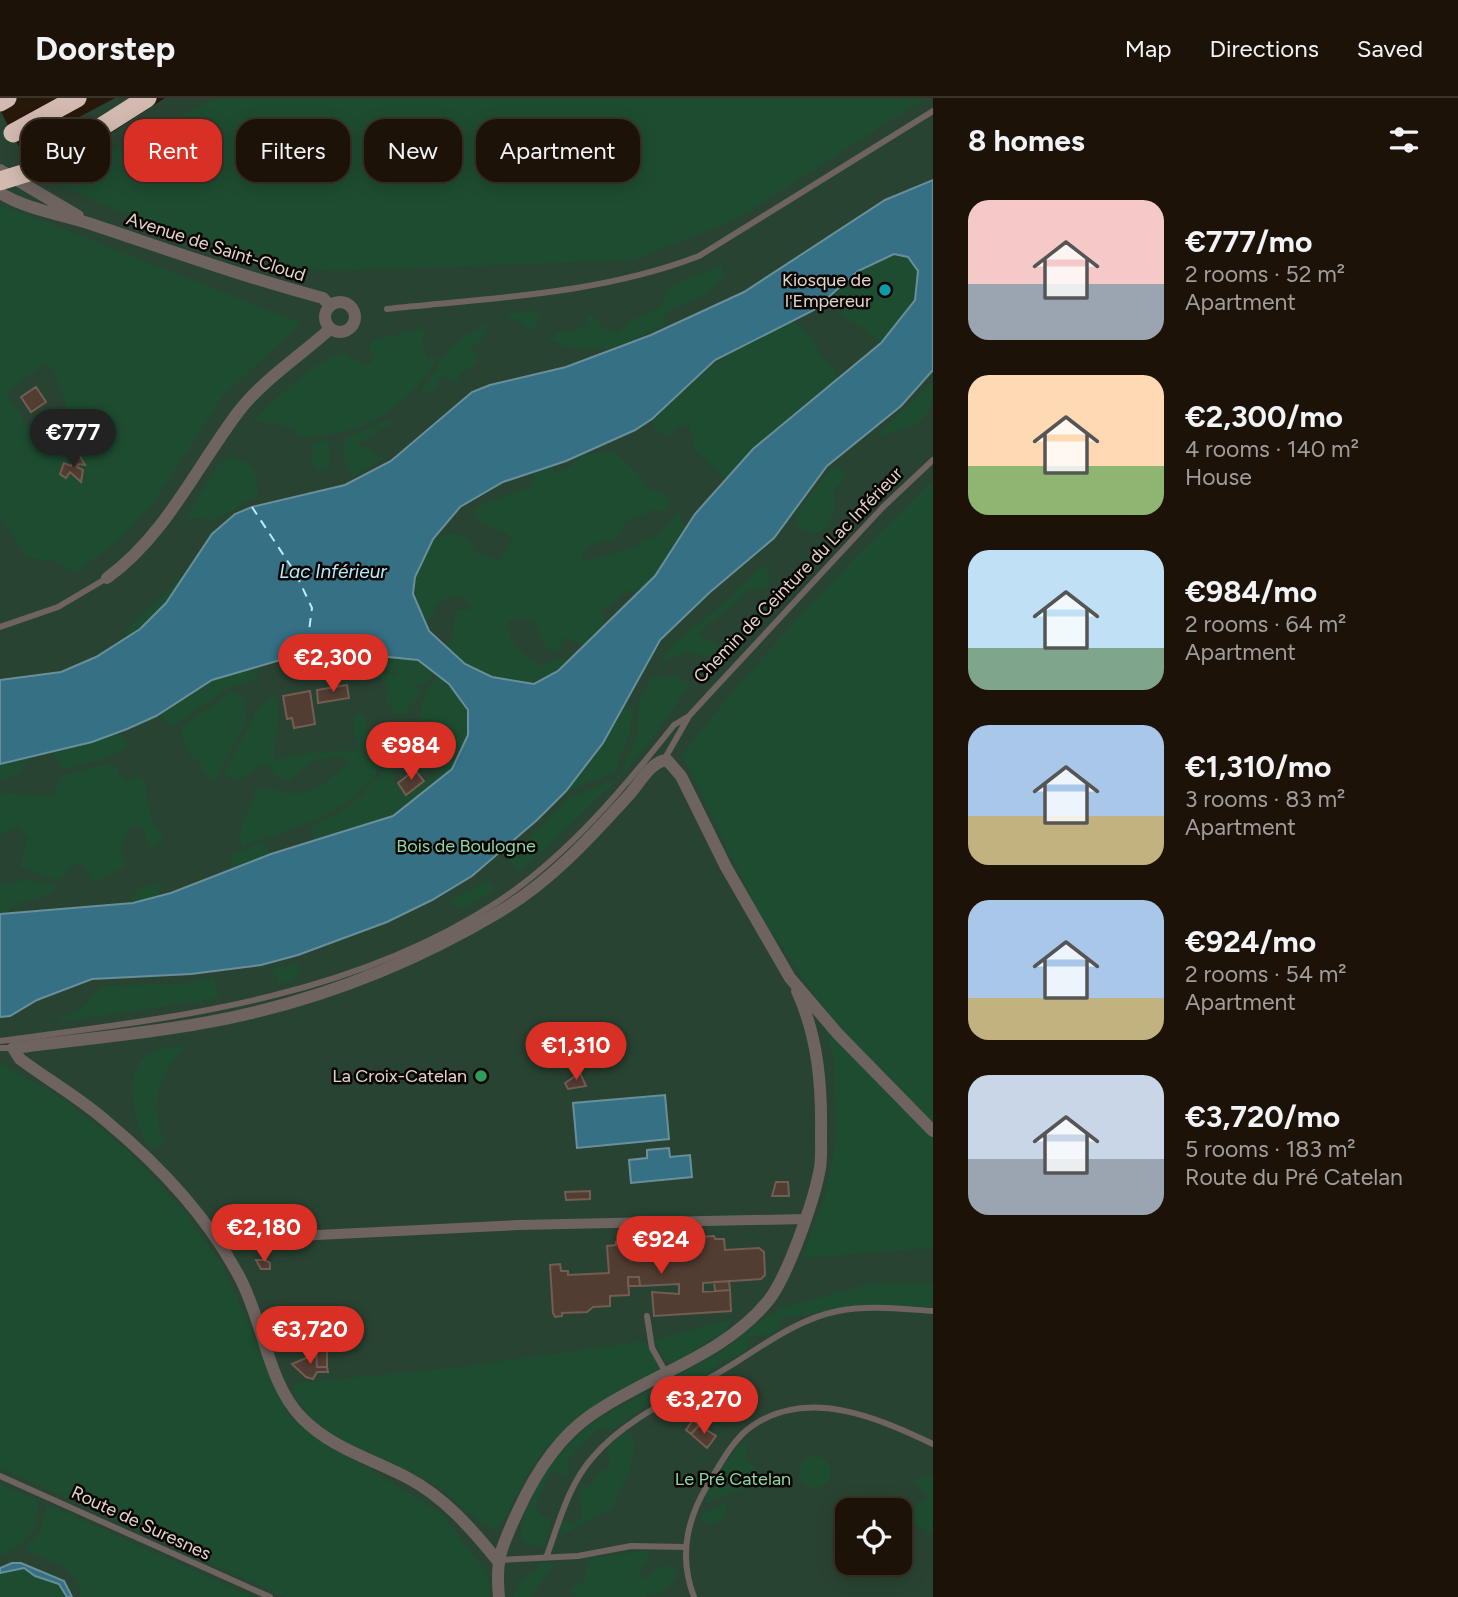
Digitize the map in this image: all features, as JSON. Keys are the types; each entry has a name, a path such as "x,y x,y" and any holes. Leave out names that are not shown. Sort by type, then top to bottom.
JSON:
{"highway":[{"path":"0,102 7,98"},
{"path":"13,133 77,98"},
{"path":"4,176 32,171 147,98"}],"street":[{"name":"Avenue de Saint-Cloud","path":"4,176 90,224"},
{"name":"Avenue de Saint-Cloud","path":"0,193 16,202 90,224 243,277 323,299 330,306"},
{"path":"341,302 348,304 356,317 349,330 340,333 330,329 325,319 330,306 341,302"},
{"path":"107,578 131,561 167,520 241,409 277,372 330,329"},
{"path":"499,1597 497,1560 526,1492 547,1460 570,1433 615,1400 667,1375 733,1334 770,1299 805,1219 820,1171 821,1091 813,1037 790,978 726,867 681,775 672,763 664,760"},
{"name":"Chemin de Ceinture du Lac Inférieur","path":"6,1048 207,1022 320,994 398,965 471,928 529,892 563,863 653,767 664,760"},
{"path":"790,978 838,1034 933,1131"},
{"path":"6,1048 105,1119 179,1191 220,1244 241,1280 261,1328 277,1380 302,1418 338,1445 410,1479 468,1524 497,1560"},
{"path":"220,1244 297,1236 518,1225 805,1219"}],"lane":[{"path":"387,309 609,283 657,272 699,256 933,111"},
{"name":"Chemin de Ceinture du Lac Inférieur","path":"664,760 689,716 865,526 933,460"},
{"path":"0,627 58,607 107,578"},
{"name":"Chemin de Ceinture du Lac Inférieur","path":"0,1041 217,1011 348,974 444,933 500,900 547,863 578,835 674,725 689,716"},
{"path":"546,1558 576,1479 594,1455 645,1413 723,1371 773,1338 835,1312 866,1308 933,1311"},
{"path":"648,1316 652,1348 667,1375"},
{"path":"694,1597 688,1581 685,1547 696,1504 735,1441 752,1426 785,1410 828,1407 882,1420 933,1444"},
{"name":"Route de Suresnes","path":"0,1476 270,1597"},
{"path":"497,1560 578,1556 631,1546 685,1547"}],"green space":[{"name":"Bois de Boulogne","path":"115,98 134,98 101,119 76,119"},
{"name":"Bois de Boulogne","path":"165,98 933,98 933,1597 0,1597 0,110 21,150 21,182 110,182 110,134 124,125 124,182 222,182 222,119 133,119"},
{"path":"215,98 926,98 737,219 633,260 335,271 302,269 197,245 52,182 110,182 110,152 124,145 124,182 222,182 222,119 174,119"},
{"path":"0,204 301,323 222,397 154,503 121,538 75,573 57,562 26,557 0,516","holes":["44,364 53,369 71,418 58,431 30,429 6,393"]},
{"path":"895,254 908,257 918,271 915,300 881,343 839,312 832,297 857,271"},
{"path":"722,265 724,277 701,297 673,308 664,316 665,325 635,339 595,350 566,346 550,340 560,331 568,333 586,326 589,313 609,332 619,332 628,322 661,307 670,286"},
{"path":"539,311 540,316 532,331 505,314"},
{"path":"489,321 484,337 471,348 478,356 477,363 461,373 457,383 443,376 433,391 420,392 453,344"},
{"path":"793,322 807,333 822,356 832,365 838,378 753,449 725,479 694,449 689,424 677,428 670,436 654,429 652,419 700,374 734,351"},
{"path":"424,328 426,334 422,341 427,358 438,358 410,393 379,418 342,432 298,437 293,427 253,421 295,382 330,358 343,352 366,366 372,361 369,349 373,340"},
{"path":"933,382 932,398 925,417 910,426 874,438"},
{"path":"389,419 390,424 358,444 359,447 369,447 378,458 387,457 353,476 343,457 344,439"},
{"path":"329,441 330,466 323,472 312,464 313,442"},
{"path":"615,452 639,475 647,488 664,493 670,501 666,510 651,511 627,521 616,541 590,545 581,557 587,561 636,547 643,540 658,536 681,508 679,519 687,527 655,576 638,595 627,590 602,612 606,625 583,646 567,637 562,641 560,649 552,651 545,646 533,619 514,619 509,622 514,643 530,659 543,666 557,658 569,660 553,673 537,680 522,683 491,676 475,669 444,648 452,638 456,610 470,610 472,606 459,594 438,603 429,621 424,624 417,598 416,580 433,539 453,534 464,536 475,552 499,561 512,538 503,531 479,521 475,517 476,507 532,486 534,472 551,466 555,473 560,472 583,454"},
{"path":"233,457 254,467 258,495 216,520 186,517 219,463"},
{"path":"836,468 845,472 846,477 833,490 836,504 827,528 816,533 796,528 796,513 830,470"},
{"path":"933,480 933,1248 802,1258 825,1197 836,1140 834,1059 814,995 757,910 682,755 741,682 803,613"},
{"path":"194,559 187,576 168,601 135,632 127,636 125,631 171,588"},
{"path":"765,564 770,574 767,588 751,589 700,632 702,637 723,648 714,660 694,653 680,654 659,664 672,645 723,604"},
{"path":"388,656 418,660 435,672 424,686 386,669"},
{"path":"258,667 257,679 230,687 172,727 159,714 212,680"},
{"path":"375,671 402,677 418,688 421,694 404,714 396,714 386,702 388,688"},
{"path":"439,675 462,699 470,724 467,740 448,772 420,799 392,817 314,842 310,826 329,818 355,801 405,743 407,750 392,769 394,780 406,795 437,773 439,768 425,751 418,751 411,742 426,692"},
{"path":"680,677 690,685 645,748 620,776 637,734 639,702 651,678"},
{"path":"231,692 244,697 246,721 214,782 187,750 181,728"},
{"path":"274,695 278,711 275,759 287,759 288,755 357,750 353,716 363,713 370,737 387,751 377,772 363,789 346,803 306,824 242,846 242,823 257,787 299,794 323,785 348,762 340,756 313,761 290,780 276,777 268,765 263,764 239,780 223,775 257,710"},
{"path":"624,705 633,711 630,731 615,773 566,791 603,743"},
{"path":"117,733 126,739 127,748 104,759 62,770 52,752"},
{"path":"29,758 18,772 0,780 0,764"},
{"path":"102,765 116,766 119,774 127,781 135,776 144,779 152,822 164,838 150,851 142,826 130,828 120,848 126,866 93,883 87,870 79,863 73,864 62,878 56,880 19,867 28,838 19,827 0,835 0,793 53,796 61,776"},
{"path":"609,781 614,782 541,853 528,840 566,800"},
{"path":"264,842 271,854 232,868 230,855"},
{"path":"522,845 536,857 519,872 507,858"},
{"path":"24,880 57,885 45,896 18,903 5,914 0,914 0,886"},
{"path":"487,881 495,889 460,911 451,900"},
{"path":"159,883 159,896 133,903 131,897 139,888"},
{"path":"298,963 300,969 292,980 276,985 278,979 270,969"},
{"path":"214,977 219,998 60,1022 60,1018 81,1009 103,986 181,984"},
{"path":"188,1046 169,1066 163,1078 157,1103 160,1129 165,1143 150,1149 135,1111 133,1081 137,1068 144,1058 155,1050"},
{"path":"0,1063 62,1098 129,1151 188,1216 222,1264 290,1417 318,1438 441,1513 487,1572 490,1597 285,1597 0,1468"},
{"path":"933,1283 933,1307 860,1306 786,1316 780,1320 780,1327 768,1337 763,1334 751,1337 746,1351 736,1357 724,1359 712,1372 644,1407 614,1429 599,1428 567,1461 569,1477 552,1470 534,1508 540,1515 551,1519 545,1546 529,1545 521,1537 528,1504 546,1472 570,1443 596,1420 724,1350 764,1318 784,1307 869,1284"},
{"path":"732,1319 725,1331 674,1364 663,1358 654,1340"},
{"path":"645,1341 660,1370 556,1439 531,1469 500,1526 493,1529 437,1486 335,1436 317,1423 292,1388 297,1383 462,1367"},
{"path":"629,1430 635,1442 632,1464 613,1507 559,1537 562,1520 572,1523 582,1518 579,1488 592,1485 595,1475 610,1467 607,1447"},
{"name":"Le Pré Catelan","path":"751,1435 747,1447 748,1459 766,1475 742,1489 706,1503 706,1495 715,1476"},
{"path":"815,1456 826,1461 831,1472 826,1483 815,1488 804,1483 799,1472 804,1461"},
{"path":"933,1474 933,1533 912,1522 912,1510 918,1502 929,1498 914,1481"},
{"path":"0,1484 36,1499 37,1518 30,1535 17,1547 0,1556"},
{"path":"724,1503 727,1506 725,1518 712,1524 704,1522 700,1515"},
{"path":"47,1504 253,1597 81,1597 78,1586 67,1570 25,1549 40,1531"},
{"path":"646,1551 649,1559 638,1573 645,1579 662,1567 675,1568 678,1575 662,1593 646,1594 647,1597 576,1597 570,1588 583,1582 588,1558"},
{"path":"555,1563 531,1597 513,1597 523,1578 538,1570 538,1564"},
{"path":"13,1568 28,1569 44,1575 59,1585 67,1597 0,1597 0,1573"}],"water":[{"name":"Lac Inférieur","path":"933,180 933,370 901,406 827,466 774,538 709,593 660,640 603,743 566,791 537,820 472,876 432,900 387,922 298,955 261,965 191,974 92,979 37,1000 10,1016 0,1017 0,914 133,903 171,893 271,854 393,816 452,769 468,735 468,710 449,684 418,660 329,651 287,658 212,680 156,716 127,729 92,742 0,764 0,680 61,672 96,657 140,629 166,603 212,534 235,514 252,507 345,485 391,461 472,392 490,385 566,367 651,335 744,292 885,200","holes":["894,254 908,257 918,271 915,300 881,343 753,449 695,514 655,576 558,671 534,684 492,677 465,664 429,631 413,594 415,577 433,539 460,507 503,482 566,461 635,430 652,419 715,360 814,310 858,271"]},
{"path":"665,1095 669,1139 577,1148 573,1103"},
{"path":"669,1148 670,1157 690,1155 692,1177 631,1183 629,1160 647,1158 647,1150"},
{"path":"21,1563 64,1581 72,1597 67,1597 59,1584 35,1576 24,1568 0,1573 0,1568"}],"building":[{"path":"36,387 46,402 31,412 21,397"},
{"path":"78,453 85,465 79,464 77,467 83,470 81,482 70,472 66,478 60,474 64,463 71,466"},
{"path":"347,685 349,698 318,703 317,690"},
{"path":"310,691 315,724 294,728 292,718 287,719 283,696"},
{"path":"415,770 424,781 406,795 398,783"},
{"path":"580,1073 586,1086 568,1089 565,1083"},
{"path":"776,1182 788,1182 789,1196 772,1196"},
{"path":"590,1191 590,1199 566,1200 565,1192"},
{"path":"714,1236 715,1239 724,1239 725,1250 759,1248 764,1252 765,1275 761,1279 703,1283 703,1292 730,1290 731,1311 654,1316 652,1292 679,1294 679,1284 640,1286 639,1277 628,1277 629,1295 610,1296 610,1306 593,1307 587,1312 562,1313 562,1316 555,1317 553,1313 550,1265 560,1264 561,1271 568,1271 568,1275 609,1273 607,1246 616,1245 616,1242"},
{"path":"256,1260 270,1263 270,1269 261,1269"},
{"path":"628,1277 639,1277 640,1286 628,1286"},
{"path":"729,1281 730,1290 715,1291 714,1282"},
{"path":"327,1347 327,1367 317,1367 316,1348"},
{"path":"313,1348 316,1348 317,1367 327,1367 328,1372 317,1372 313,1379 306,1377 292,1364 313,1355"},
{"path":"693,1420 699,1425 691,1434 686,1430"},
{"path":"699,1425 716,1436 707,1448 691,1434"}],"ferry route":[{"path":"252,507 296,574 312,608 306,654"}],"place":[{"name":"Kiosque de l'Empereur","path":"885,290"},
{"name":"La Croix-Catelan","path":"481,1076"}]}
